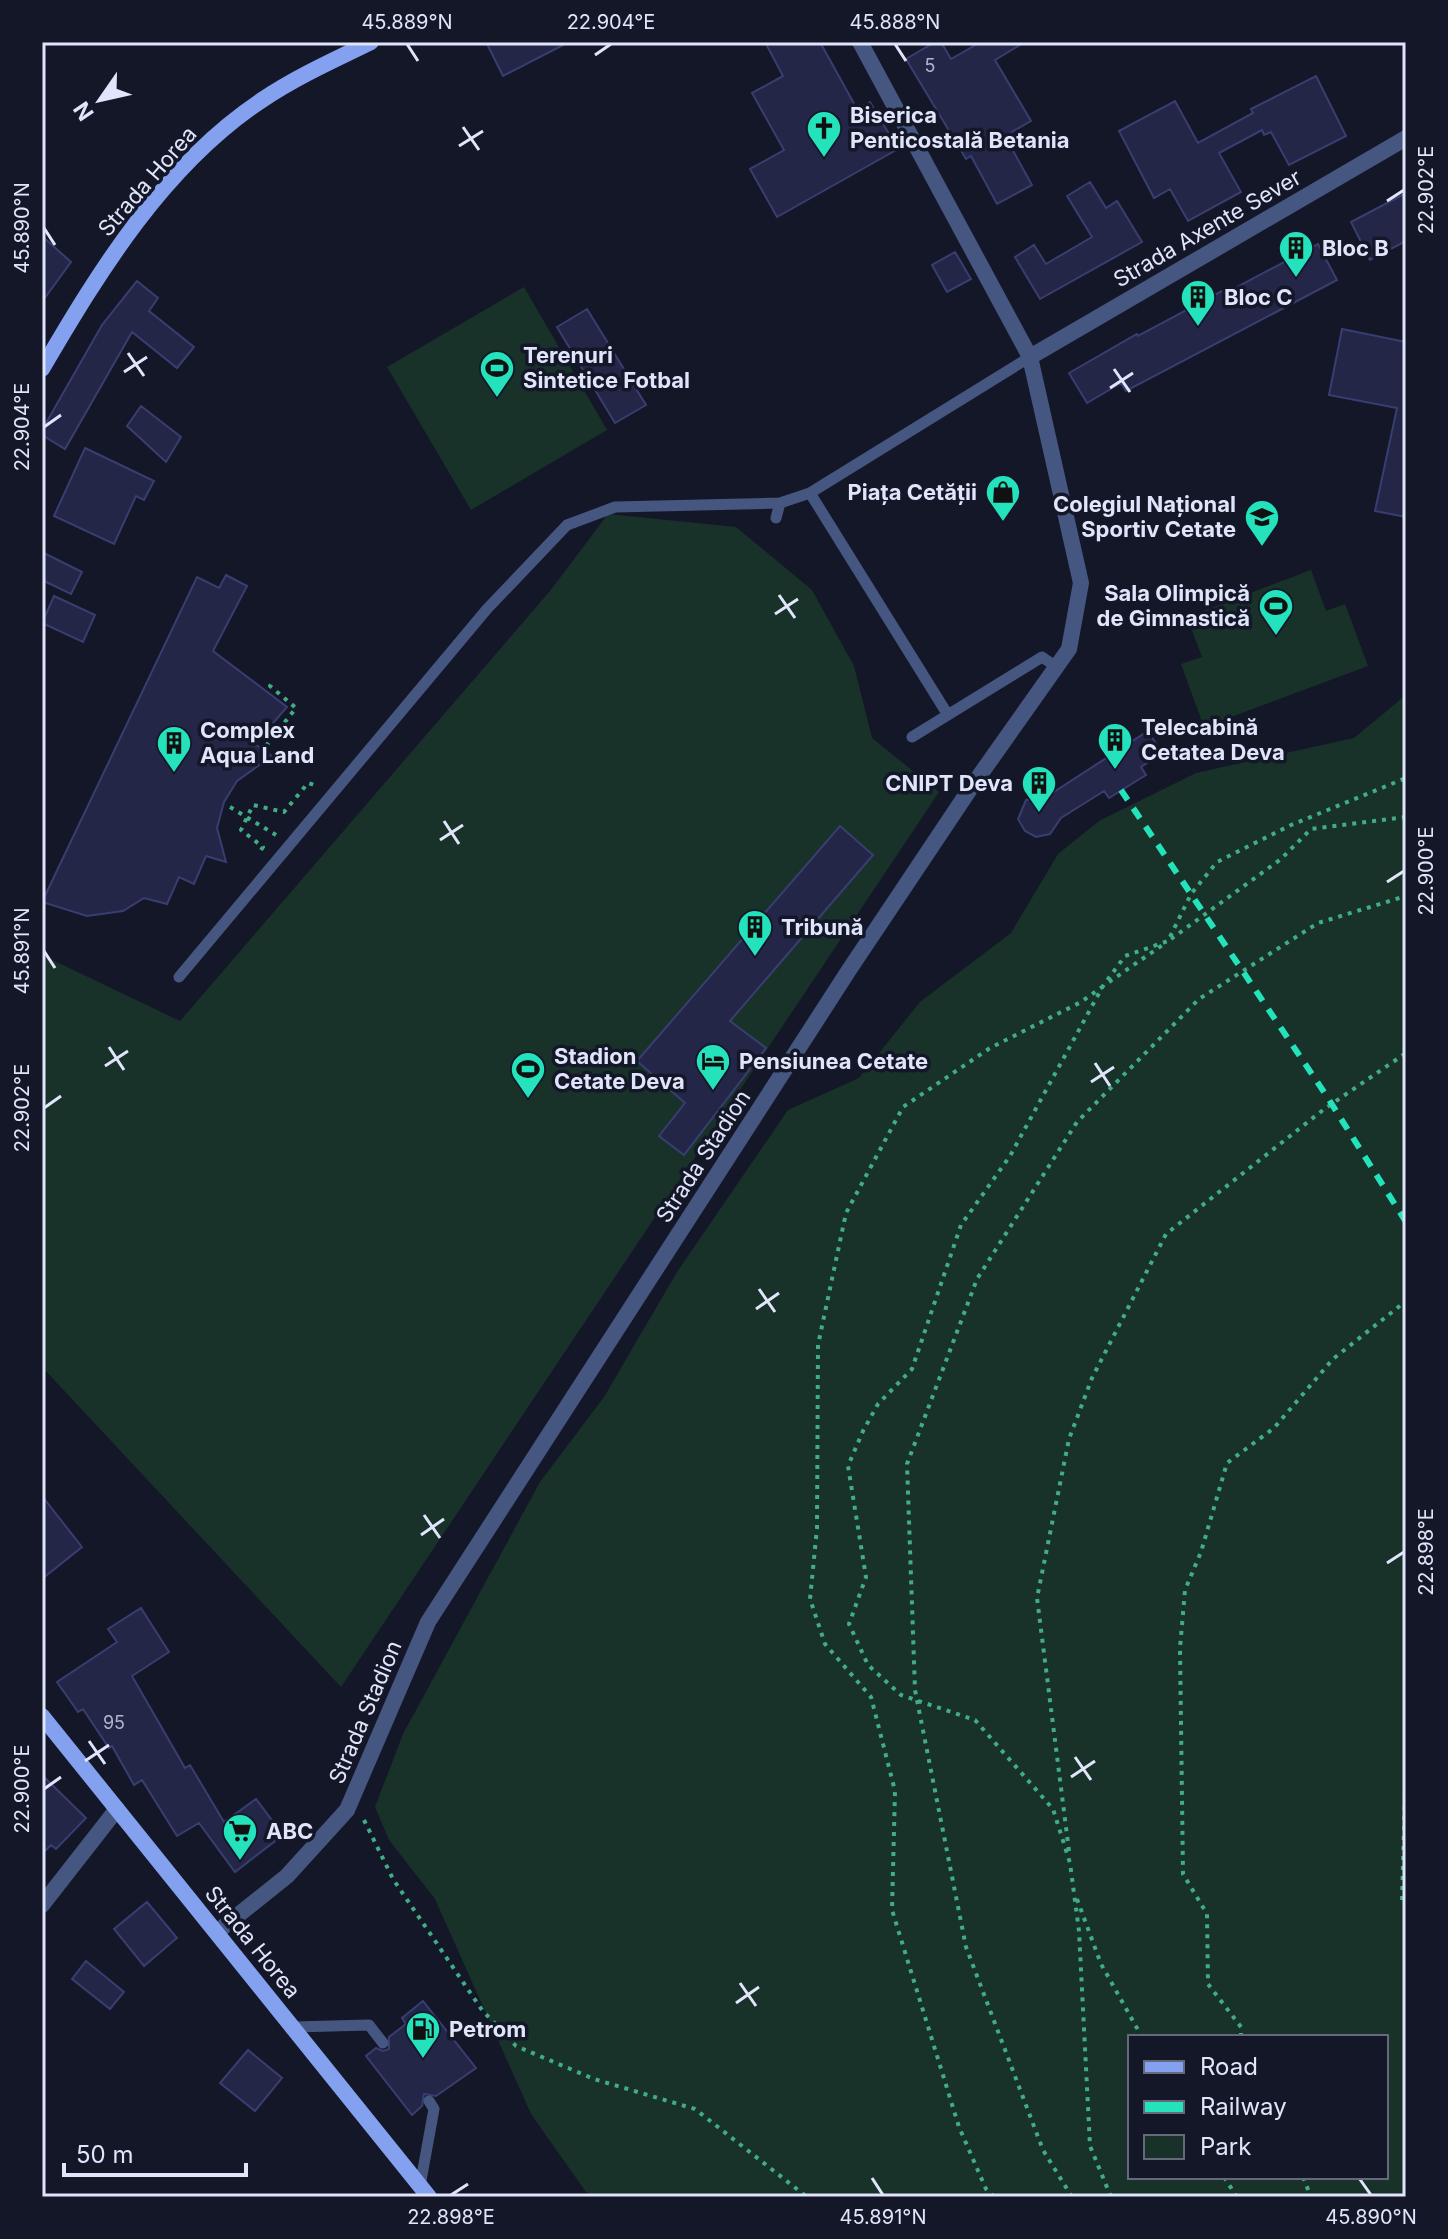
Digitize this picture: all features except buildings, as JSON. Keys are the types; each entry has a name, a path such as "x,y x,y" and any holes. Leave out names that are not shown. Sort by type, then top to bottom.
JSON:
{"main road":[{"name":"Strada Horea","path":"42,369 108,261 192,159 262,99 371,42"},
{"name":"Strada Horea","path":"42,1716 424,2192"}],"street":[{"name":"Strada Stadion","path":"217,1932 287,1876 347,1810 386,1713 428,1622 849,970 970,789 1058,668 1076,629 1081,583 1030,357 860,42"},
{"name":"Strada Axente Sever","path":"1030,357 1406,138"},
{"path":"42,1905 117,1809"}],"lane":[{"path":"179,977 487,609 567,525 615,507 780,503 810,493 1030,357"},
{"path":"810,493 948,715"},
{"path":"776,518 780,503"},
{"path":"912,737 1042,657 1058,668"},
{"path":"294,2027 369,2025 383,2043"},
{"path":"424,2192 434,2109 429,2101"}],"path":[{"path":"266,746 296,708 270,686 274,680"},
{"path":"1070,1863 1053,1809 975,1720 901,1695 868,1665 849,1624 866,1577 848,1466 878,1404 912,1369 961,1225 1010,1156 1103,986 1125,956 1168,941 1191,894 1217,862 1291,825 1406,778"},
{"path":"257,855 263,847 241,830 253,805 284,812 308,783 334,793"},
{"path":"230,807 290,846"},
{"path":"994,2197 986,2189 959,2127 892,1910 895,1791 871,1697 825,1644 810,1599 817,1528 818,1345 846,1213 903,1107 990,1048 1081,1002 1281,859 1311,829 1406,817"},
{"path":"1072,2197 1043,2150 966,1947 917,1701 907,1464 977,1279 1077,1122 1199,999 1318,923 1406,896"},
{"path":"1111,2197 1090,2146 1074,1891 1037,1598 1069,1439 1092,1378 1166,1234 1323,1110 1406,1053"},
{"path":"1241,2035 1241,2027 1208,1984 1207,1914 1183,1874 1180,1648 1185,1590 1201,1552 1227,1463 1274,1428 1333,1359 1406,1301"},
{"path":"1402,1900 1406,1759"},
{"path":"361,1814 393,1879 482,2010 516,2046 594,2079 695,2109 807,2197"},
{"path":"1074,1891 1101,1964 1141,2035"},
{"path":"1225,2179 1237,2197"}],"green space":[{"name":"Terenuri Sintetice Fotbal","path":"524,287 607,430 471,510 387,367"},
{"path":"608,514 736,527 812,590 854,666 872,738 939,792 341,1687 42,1367 42,955 180,1021 550,591"},
{"name":"Sala Olimpică de Gimnastică","path":"1311,570 1326,611 1345,604 1368,666 1204,727 1181,664 1202,657 1187,617"},
{"path":"1406,695 1406,2197 597,2197 586,2192 531,2114 435,1899 389,1840 375,1807 403,1734 540,1482 604,1397 677,1272 788,1110 859,1078 920,1002 1011,933 1058,854 1099,821 1196,773 1354,738"}],"railway":[{"path":"1121,790 1326,1095 1406,1222"}],"place":[{"name":"Biserica Penticostală Betania","path":"824,159"},
{"name":"Bloc B","path":"1296,279"},
{"name":"Bloc C","path":"1198,328"},
{"name":"Terenuri Sintetice Fotbal","path":"497,399"},
{"name":"Piața Cetății","path":"1003,523"},
{"name":"Colegiul Național Sportiv Cetate","path":"1262,548"},
{"name":"Sala Olimpică de Gimnastică","path":"1276,637"},
{"name":"Telecabină Cetatea Deva","path":"1115,771"},
{"name":"Complex Aqua Land","path":"174,774"},
{"name":"CNIPT Deva","path":"1039,814"},
{"name":"Tribună","path":"755,958"},
{"name":"Pensiunea Cetate","path":"713,1092"},
{"name":"Stadion Cetate Deva","path":"528,1100"},
{"name":"ABC","path":"240,1862"},
{"name":"Petrom","path":"423,2060"}]}
